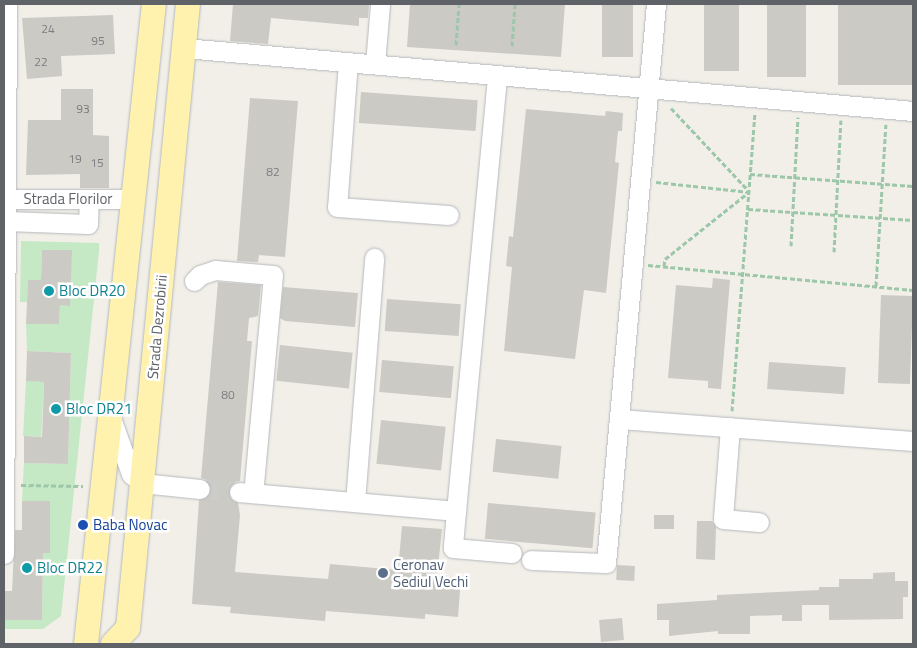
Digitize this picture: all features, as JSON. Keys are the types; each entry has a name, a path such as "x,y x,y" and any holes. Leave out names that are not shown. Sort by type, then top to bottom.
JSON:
{"main road":[{"path":"86,644 154,4"},
{"name":"Strada Dezrobirii","path":"113,644 128,628 188,4"}],"street":[{"path":"4,554 7,4"},
{"path":"374,64 380,4"},
{"path":"531,560 606,563 656,4"},
{"path":"184,48 913,111"},
{"path":"348,62 337,206 448,215"},
{"path":"497,75 453,548 512,553"},
{"name":"Strada Florilor","path":"5,199 132,199"},
{"path":"6,221 88,224 89,199"},
{"path":"356,502 374,258"},
{"path":"194,282 200,275 215,270 273,275 246,493 456,511"},
{"path":"110,414 131,474 142,483 200,488"},
{"path":"619,419 913,441"},
{"path":"730,428 723,519 759,522"}],"path":[{"path":"456,45 459,4"},
{"path":"512,46 515,4"},
{"path":"672,90 671,107 749,192"},
{"path":"730,428 756,97"},
{"path":"791,246 798,101"},
{"path":"834,252 842,105"},
{"path":"876,286 887,108"},
{"path":"750,174 913,186"},
{"path":"640,181 749,192"},
{"path":"664,266 665,259 749,192"},
{"path":"748,209 913,220"},
{"path":"633,263 913,290"},
{"path":"5,485 83,486"}],"green space":[{"path":"21,241 99,243 61,616 43,629 4,629 4,620 42,620 43,553 49,553 50,501 22,501 24,463 68,464 71,353 27,351 26,324 59,324 60,305 69,305 71,250 42,250 41,280 28,280 27,302 20,302"},
{"path":"26,381 44,382 41,437 23,436"}],"building":[{"path":"233,4 369,4 368,18 359,18 359,26 271,18 268,44 230,41"},
{"path":"410,4 565,4 561,57 407,47"},
{"path":"602,4 633,4 633,57 602,57"},
{"path":"704,4 739,4 739,71 704,71"},
{"path":"767,4 806,4 806,77 767,77"},
{"path":"838,4 913,4 913,85 838,85"},
{"path":"113,15 115,54 61,56 62,76 27,79 22,18"},
{"path":"61,89 93,89 93,135 109,136 109,188 80,188 80,174 26,175 28,120 61,120"},
{"path":"361,92 478,100 476,131 359,123"},
{"path":"250,98 298,101 285,257 259,255 258,262 237,261"},
{"path":"526,109 605,116 606,111 623,113 622,131 618,131 615,162 619,163 606,293 584,290 575,359 504,351 512,267 506,266 509,236 513,237"},
{"name":"Bloc DR20","path":"42,250 72,250 70,306 60,305 59,324 26,324 28,280 41,280"},
{"path":"713,278 730,280 721,389 708,388 708,381 668,378 676,285 712,288"},
{"path":"218,282 261,285 258,316 249,318 247,341 252,341 240,481 234,482 228,491 229,497 238,503 240,515 235,572 328,579 330,564 398,570 402,526 442,529 437,576 461,578 458,617 425,614 425,619 326,611 325,621 230,613 231,607 192,604 199,500 209,496 211,490 207,480 201,478"},
{"path":"283,287 358,293 355,327 285,321 280,318"},
{"path":"881,295 913,296 910,384 878,383"},
{"path":"387,299 461,304 459,336 385,331"},
{"path":"280,345 353,353 349,388 276,381"},
{"name":"Bloc DR21","path":"27,351 71,353 68,464 24,463 24,436 42,437 44,382 26,381"},
{"path":"382,360 454,366 451,398 379,392"},
{"path":"769,362 846,367 844,394 767,389"},
{"path":"381,420 446,427 441,471 376,464"},
{"path":"496,439 562,446 558,479 493,472"},
{"name":"Bloc DR22","path":"22,501 50,501 50,553 43,553 42,620 4,620 4,591 12,591 15,530 22,530"},
{"path":"488,503 596,512 592,548 485,539"},
{"path":"654,515 674,515 674,529 654,529"},
{"path":"697,521 712,521 716,527 715,560 696,559"},
{"path":"617,565 635,566 634,581 616,580"},
{"path":"895,572 895,581 908,581 908,597 903,597 903,619 829,620 829,605 802,605 802,621 782,621 782,615 750,616 750,634 718,634 718,631 669,636 669,620 657,620 657,604 717,600 717,595 819,590 819,587 839,587 839,579 873,579 873,573"},
{"path":"622,618 624,640 601,642 599,620"}],"tunnel":[{"path":"200,489 239,492"}],"place":[{"name":"Bloc DR20","path":"49,291"},
{"name":"Bloc DR21","path":"56,409"},
{"name":"Baba Novac","path":"83,525"},
{"name":"Bloc DR22","path":"27,568"},
{"name":"Ceronav Sediul Vechi","path":"383,573"}]}
